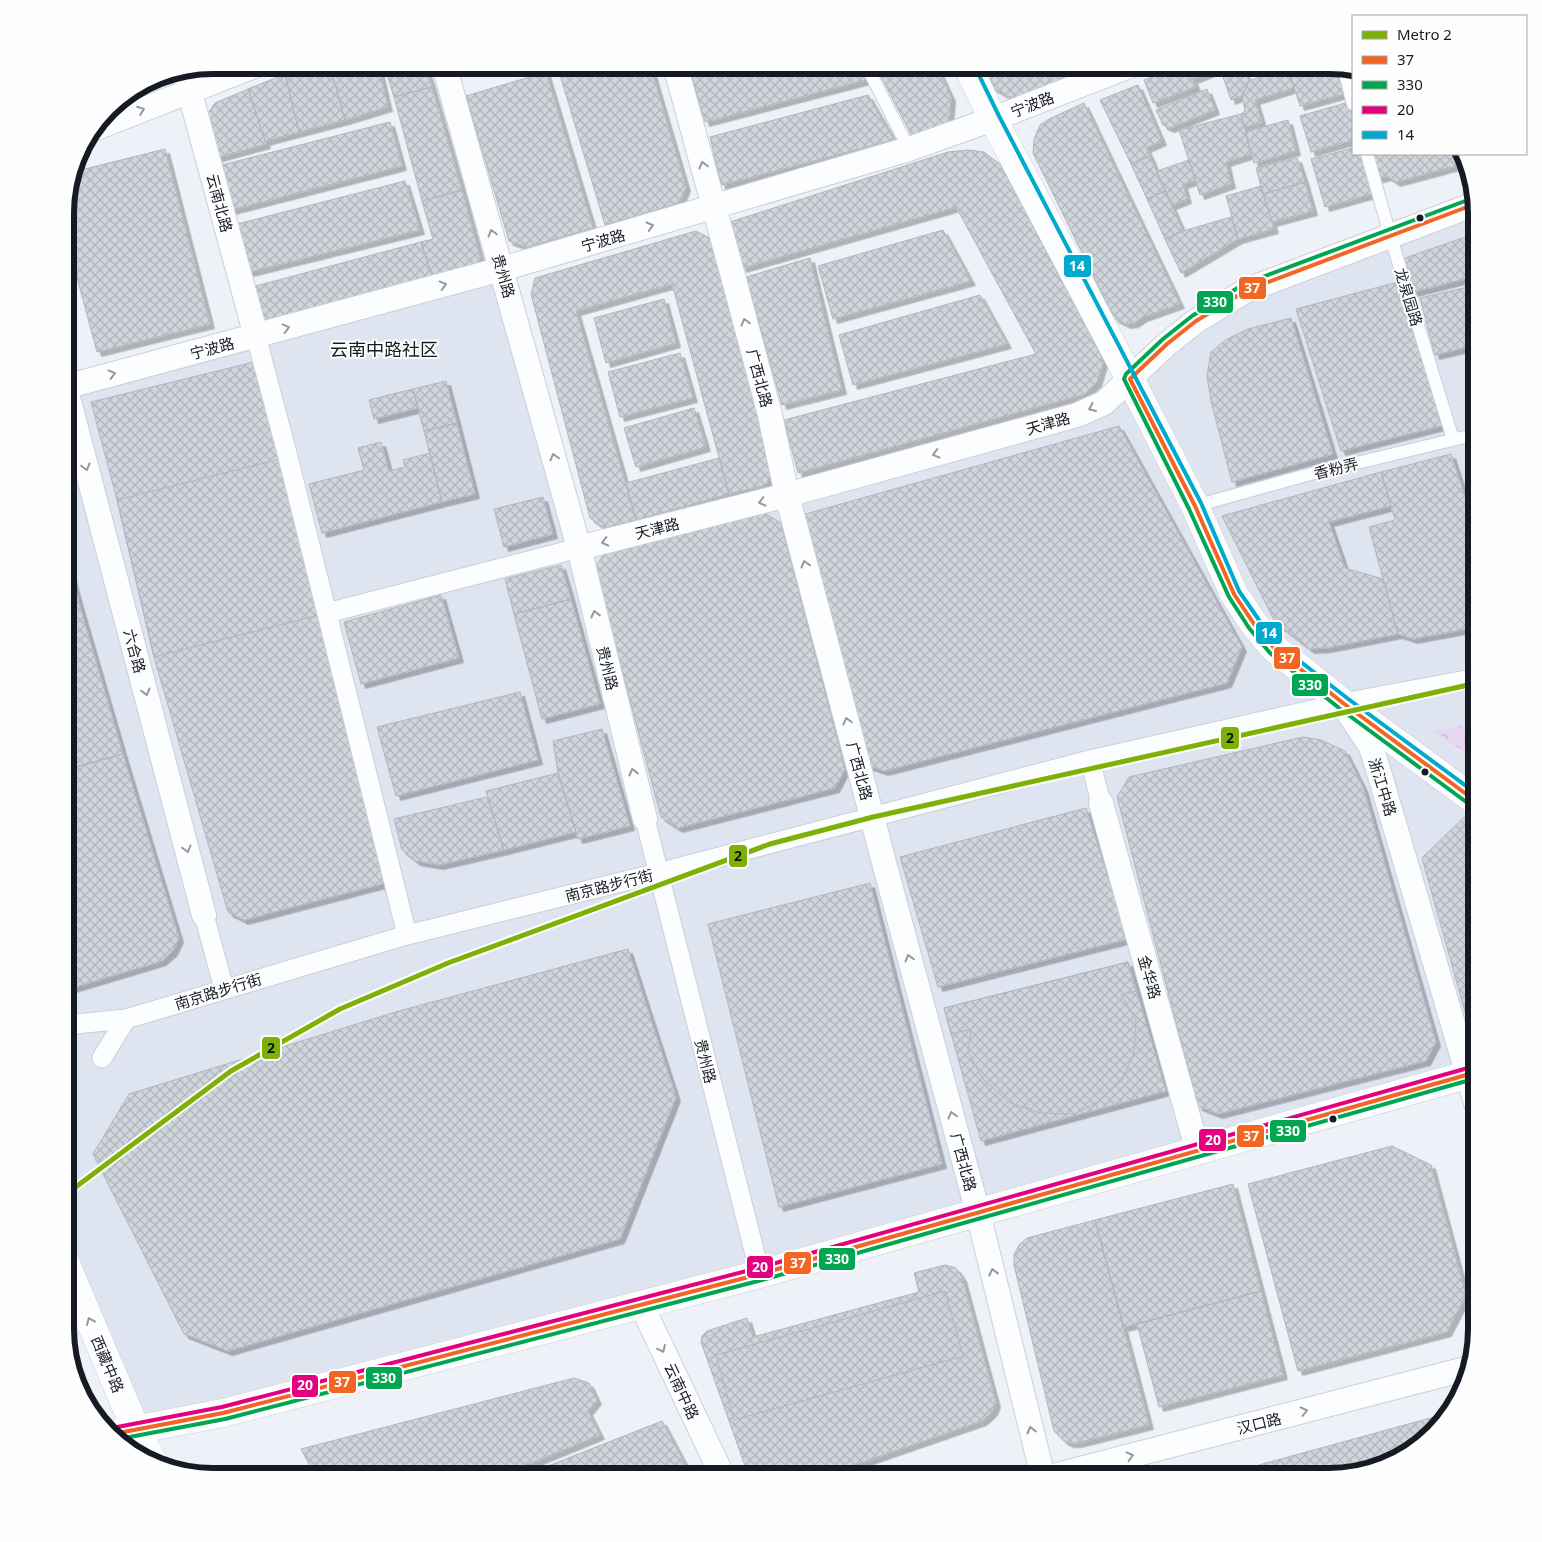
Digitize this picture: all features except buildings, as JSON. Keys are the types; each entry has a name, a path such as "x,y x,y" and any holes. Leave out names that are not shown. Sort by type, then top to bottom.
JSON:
{"main road":[{"name":"浙江中路","path":"970,74 1195,506 1234,594 1254,624 1274,648 1343,703"},
{"path":"1343,703 1468,795"},
{"path":"124,1432 223,1413 760,1274 1468,1075"},
{"name":"西藏中路","path":"74,1288 124,1432 138,1446"}],"street":[{"path":"107,122 186,81 217,74"},
{"name":"贵州路","path":"447,74 579,548 658,873 760,1274"},
{"name":"广西北路","path":"678,74 770,414 787,495 978,1213 1041,1468"},
{"name":"宁波路","path":"74,396 256,336 502,269 909,149 1109,74"},
{"name":"云南北路","path":"186,81 256,336"},
{"name":"天津路","path":"579,548 787,495 1077,415 1104,403 1167,344 1196,321 1247,290 1468,207"},
{"path":"256,336 407,935"},
{"name":"六合路","path":"74,424 204,915"},
{"path":"327,613 579,548"},
{"name":"南京路步行街","path":"74,1024 126,1019 407,935 658,873 1090,760 1343,703 1468,680"},
{"name":"浙江中路","path":"1343,703 1371,746 1468,1061"},
{"path":"1090,760 1101,803"},
{"name":"金华路","path":"1101,803 1198,1152"},
{"path":"204,915 224,989"},
{"path":"102,1058 126,1019"},
{"name":"云南中路","path":"641,1304 719,1468"},
{"name":"汉口路","path":"1084,1468 1462,1370"}],"lane":[{"path":"871,74 909,149"},
{"path":"1345,75 1352,100"},
{"name":"龙泉园路","path":"1367,155 1453,439"},
{"name":"香粉弄","path":"1195,506 1303,476 1468,436"}],"shaded area":[{"path":"1468,216 1468,1074 136,1430 74,1281 74,384 502,269 578,548 1077,415 1196,321"}],"green space":[{"path":"1468,724 1468,754 1434,732"}],"metro line":[{"name":"2","path":"74,1188 231,1071 340,1009 448,963 770,844 873,817 1468,685"}],"transit line":[{"name":"14","path":"978,74 1201,503 1239,591 1278,644 1347,698 1468,787"},
{"name":"330","path":"1468,200 1244,284 1192,316 1163,339 1126,374 1124,379 1189,509 1229,597 1249,628 1270,653 1339,708 1468,803"},
{"name":"37","path":"1468,207 1247,290 1196,321 1167,344 1130,379 1195,506 1234,594 1254,624 1274,648 1343,703 1468,795"},
{"name":"20","path":"115,1428 222,1407 758,1268 1468,1068"},
{"name":"37","path":"120,1433 223,1413 760,1274 1468,1075"},
{"name":"330","path":"126,1438 225,1419 762,1280 1468,1081"}],"district":[{"name":"云南中路社区","path":"384,349"}]}
